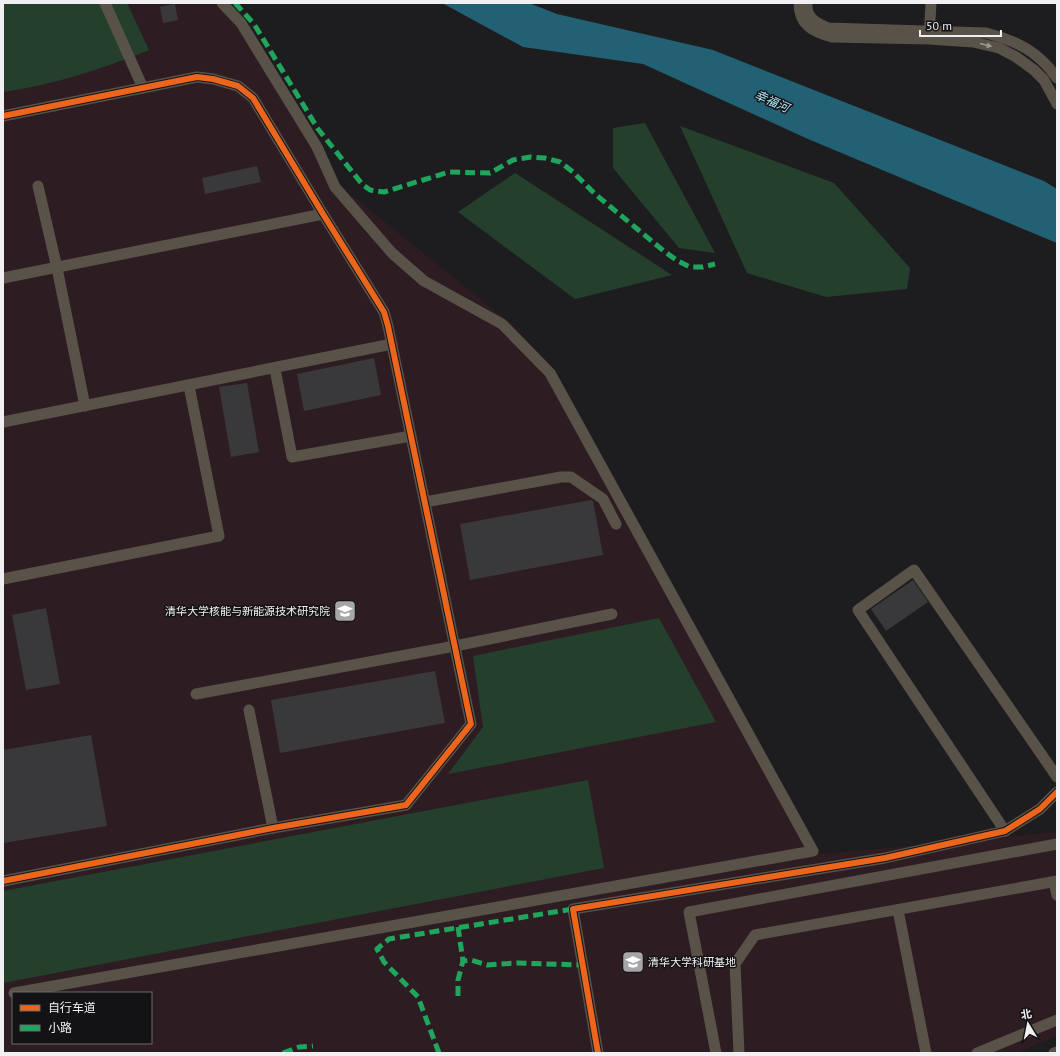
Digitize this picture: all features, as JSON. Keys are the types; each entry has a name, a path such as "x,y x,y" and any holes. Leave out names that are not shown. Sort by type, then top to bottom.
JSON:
{"street":[{"path":"105,3 143,88"},
{"path":"20,992 813,851 550,373 502,324 424,281 392,253 335,187 317,147 241,23 222,3"},
{"path":"799,3 799,10 803,19 810,29 820,34 832,37 986,33 1021,44 1037,56 1057,78"},
{"path":"807,3 811,18 817,23 828,28 929,35 1000,48 1034,70 1044,80 1056,98"},
{"path":"929,35 931,3"},
{"path":"3,116 197,77 213,79 238,86 253,98 384,312 392,344 471,724 406,805 273,828 3,881"},
{"path":"38,186 57,268 85,406"},
{"path":"3,278 323,214"},
{"path":"3,422 275,369 392,344"},
{"path":"275,369 292,457 411,436"},
{"path":"3,579 219,536 189,386"},
{"path":"425,502 561,477 571,477 603,499 616,524"},
{"path":"1005,831 858,610 914,570 1057,777"},
{"path":"196,694 455,646 612,614"},
{"path":"249,710 273,828"},
{"path":"598,1053 573,909 885,858 1005,831 1040,809 1057,792"},
{"path":"716,1053 689,912 1057,844"},
{"path":"739,1053 735,964 755,935 1056,882 1057,896"},
{"path":"898,910 926,1053"},
{"path":"977,1053 1057,1020"}],"shaded area":[{"name":"清华大学核能与新能源技术研究院","path":"3,3 230,3 249,24 319,141 339,185 514,326 552,368 821,854 1057,832 1057,1036 1017,1053 3,1053"}],"green space":[{"path":"3,3 127,3 149,50 114,64 77,76 3,92"},
{"path":"645,123 715,253 679,248 613,168 613,128"},
{"path":"680,126 834,183 910,268 907,289 826,297 747,273"},
{"path":"515,173 672,275 575,299 458,212"},
{"path":"659,618 716,722 448,774 483,727 473,656"},
{"path":"588,780 604,868 3,983 3,891"}],"water":[{"name":"幸福河","path":"442,3 529,3 557,14 713,50 1044,181 1057,189 1057,243 808,139 643,64 523,47"}],"building":[{"path":"175,4 178,20 163,23 160,7"},
{"path":"257,166 261,182 205,194 202,178"},
{"path":"374,358 381,395 304,411 297,374"},
{"path":"247,383 259,452 231,457 219,387"},
{"path":"591,500 593,501 603,555 470,580 460,524"},
{"path":"913,580 928,602 886,631 871,609"},
{"path":"46,608 60,684 26,690 12,615"},
{"path":"435,671 445,723 280,753 271,700"},
{"path":"91,735 107,826 3,843 3,750"}],"marked path":[{"path":"235,3 254,24 318,129 362,184 370,190 384,192 449,172 490,173 513,160 531,157 545,158 560,162 573,172 595,194 678,261 690,267 703,267 715,264"},
{"path":"439,1053 418,997 384,962 377,949 389,939 573,909"},
{"path":"458,927 463,961"},
{"path":"458,996 458,980 463,961 471,960 487,965 517,963 583,965"},
{"path":"283,1053 299,1047 313,1046"}],"cycle path":[{"path":"3,116 197,77 213,79 238,86 253,98 384,312 471,724 406,805 273,828 3,881"},
{"path":"598,1053 573,909 885,858 1005,831 1040,809 1057,792"}],"place":[{"name":"清华大学核能与新能源技术研究院","path":"345,611"},
{"name":"清华大学科研基地","path":"633,962"}]}
